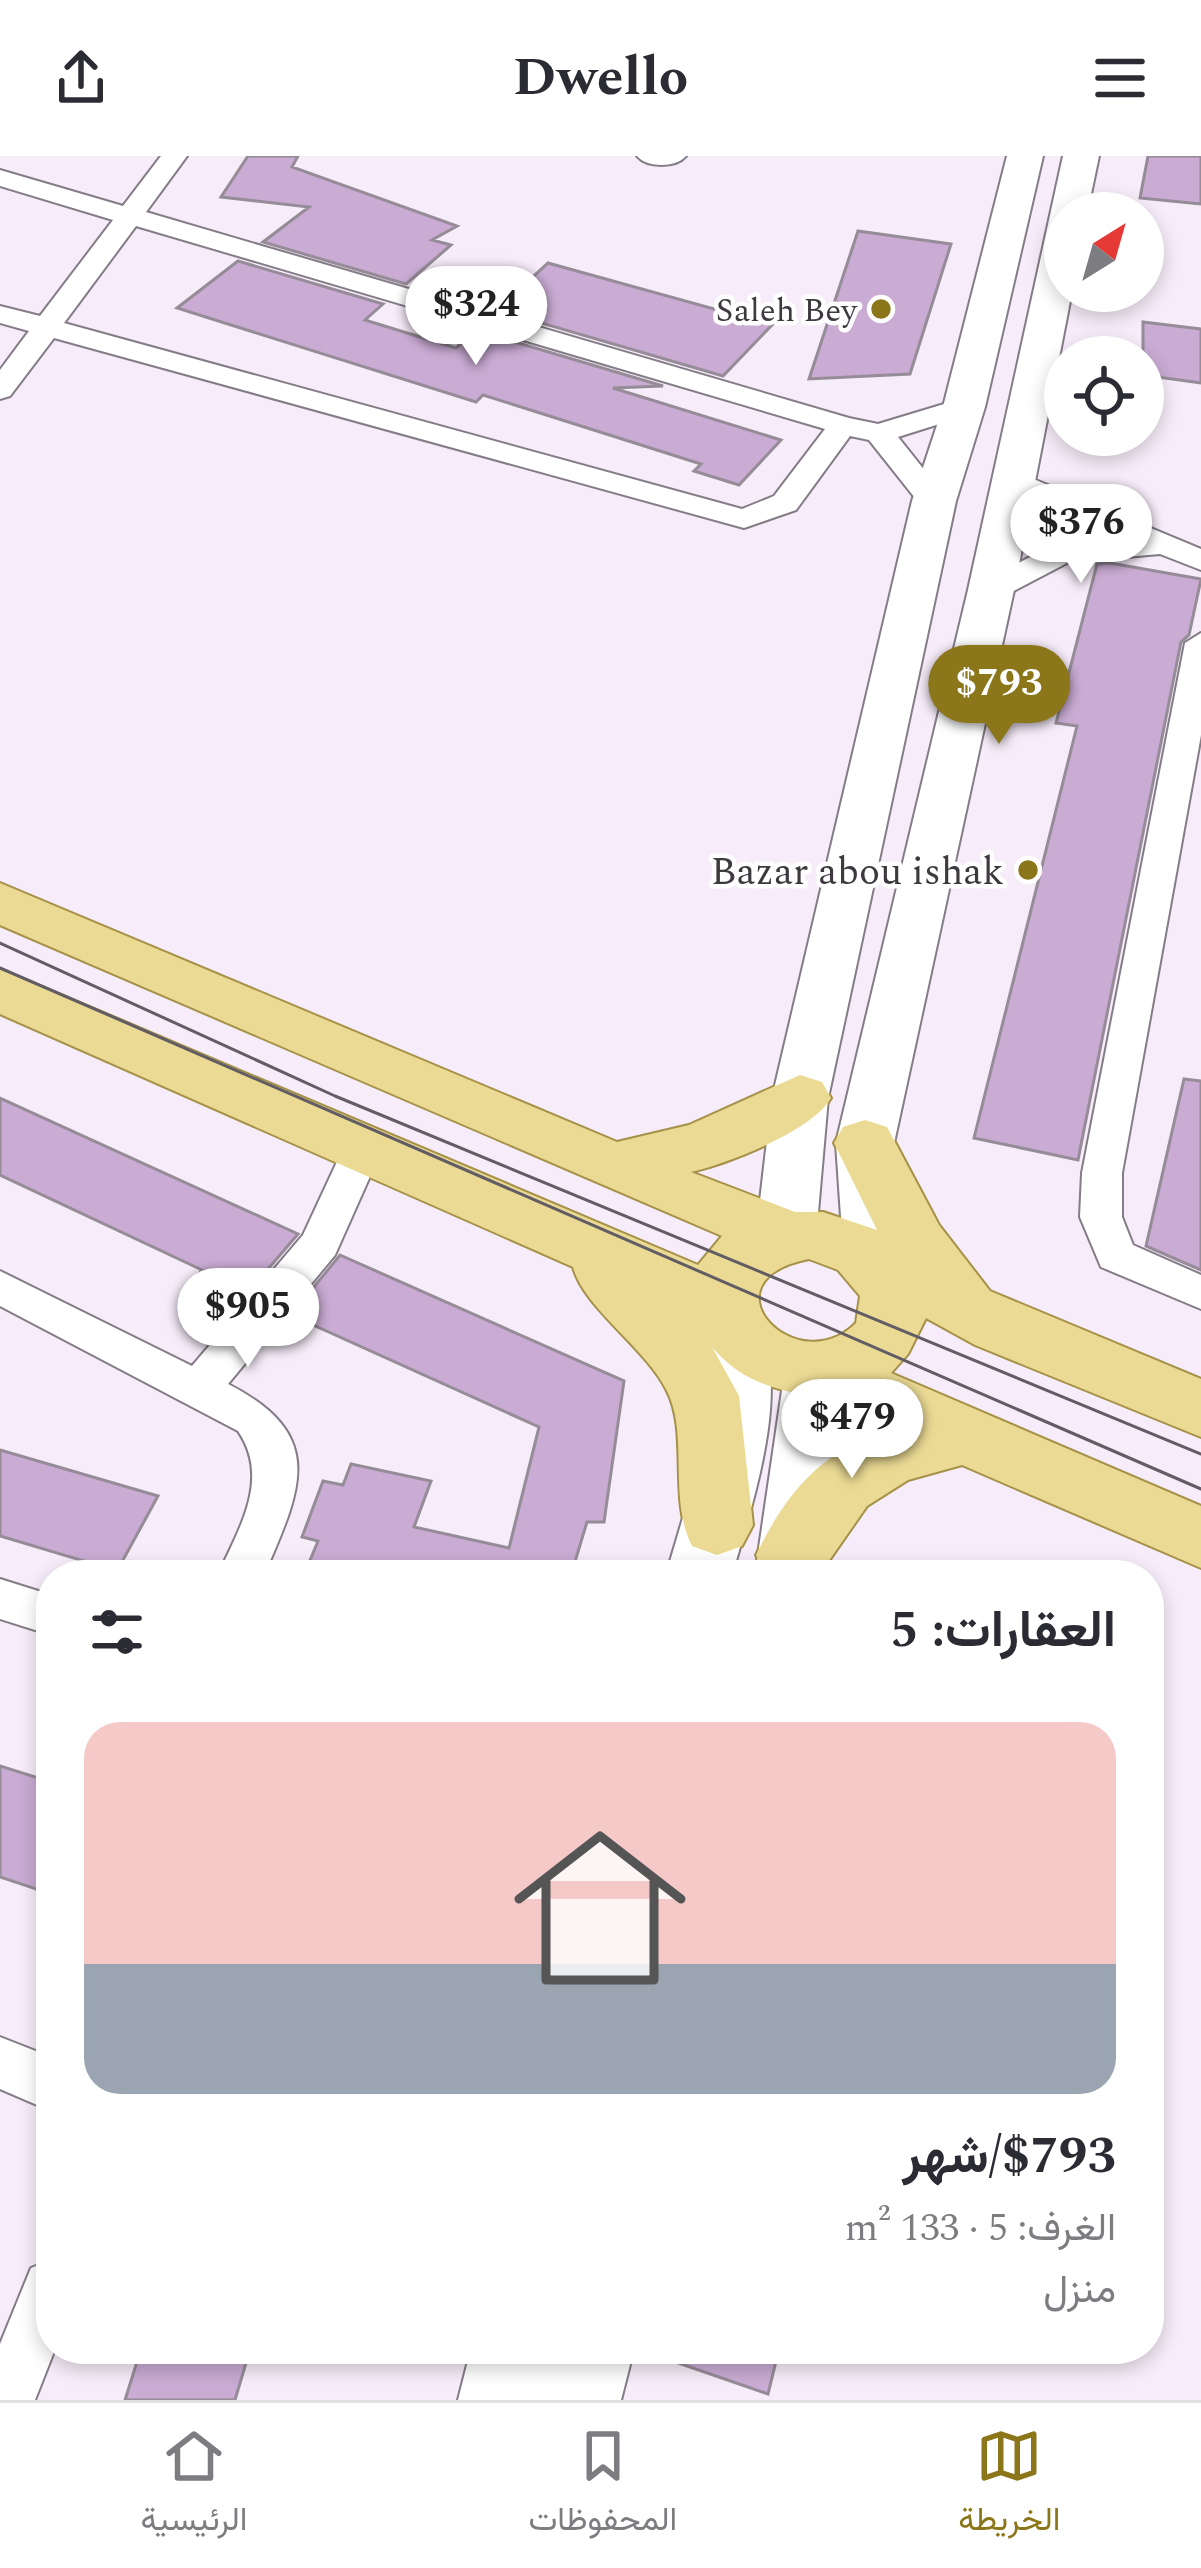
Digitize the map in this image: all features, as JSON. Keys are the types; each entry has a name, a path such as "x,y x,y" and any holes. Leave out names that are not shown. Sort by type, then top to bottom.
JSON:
{"main road":[{"path":"786,1235 800,1099 934,500 964,407 1025,156"},
{"path":"1073,192 1081,156"},
{"path":"816,1370 865,1355 890,1325 894,1299 874,1261 865,1143 991,590 1048,312"},
{"path":"0,902 613,1167 786,1235 833,1238 999,1326 1201,1409"},
{"path":"0,990 569,1241 728,1319 769,1361 816,1370 1201,1538"},
{"path":"613,1167 704,1144 800,1099"},
{"path":"865,1143 915,1242 954,1290 999,1326"},
{"path":"708,1550 738,1440 723,1283 745,1252 786,1235"},
{"path":"569,1241 618,1280 674,1340 705,1396 708,1550"},
{"path":"791,1560 816,1370"},
{"path":"792,1560 817,1506 842,1484 902,1450 966,1436"},
{"path":"500,2400 508,2364"},
{"path":"579,2400 589,2364"}],"street":[{"path":"0,390 174,156"},
{"path":"650,156 673,156"},
{"path":"0,178 843,425 879,433 964,407"},
{"path":"0,314 743,519 785,503 843,425"},
{"path":"879,433 934,500"},
{"path":"1014,480 1201,560"},
{"path":"991,590 1062,553 1161,545"},
{"path":"1201,643 1102,1173 1101,1217 1116,1256 1201,1293"},
{"path":"198,1390 320,1244 363,1147"},
{"path":"0,1288 254,1418 273,1442 279,1482 247,1560"},
{"path":"0,1322 92,1335"},
{"path":"0,1599 36,1610"},
{"path":"0,2063 36,2078"},
{"path":"5,2400 36,2325"}],"building":[{"path":"248,156 298,156 292,167 457,226 432,240 451,245 406,284 263,242 309,207 221,197"},
{"path":"1148,156 1201,156 1201,204 1164,200 1164,192 1141,192"},
{"name":"Saleh Bey","path":"858,231 951,244 910,374 809,379"},
{"path":"238,261 383,304 365,320 456,348 475,330 663,386 613,388 781,440 739,485 694,471 701,464 483,395 476,402 177,308"},
{"path":"548,263 772,325 723,376 497,310"},
{"path":"1143,322 1201,329 1201,383 1164,378 1164,336 1143,336"},
{"path":"1097,564 1201,579 1189,635 1181,642 1078,1160 974,1138 1077,726 1056,723"},
{"path":"1184,1079 1201,1081 1201,1270 1146,1246"},
{"path":"0,1098 298,1234 227,1317 181,1296 202,1270 0,1175"},
{"path":"340,1255 624,1381 604,1522 587,1522 576,1560 310,1560 318,1541 302,1537 323,1481 343,1485 351,1464 431,1481 414,1527 509,1548 539,1427 291,1315"},
{"path":"0,1450 158,1496 123,1560 80,1560 0,1536"},
{"path":"0,1766 36,1777 36,1889 0,1877"},
{"path":"136,2364 246,2364 235,2400 125,2400"},
{"path":"681,2364 775,2364 768,2394"}],"tram line":[{"path":"0,943 335,1096 1201,1454"},
{"path":"0,968 1201,1489"}],"place":[{"name":"Saleh Bey","path":"881,309"},
{"name":"Bazar abou ishak","path":"1028,870"}]}
